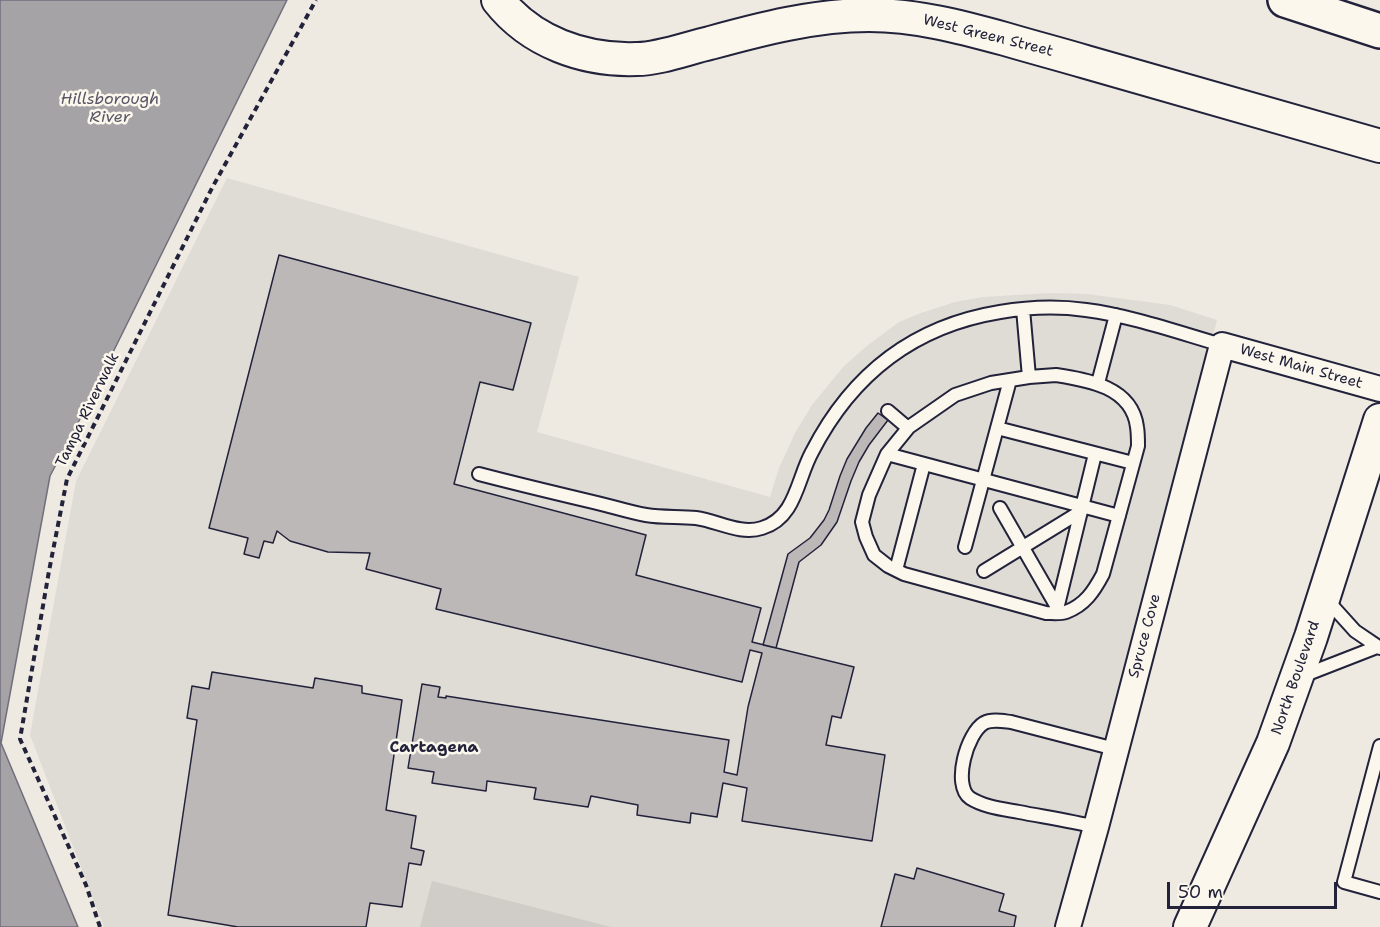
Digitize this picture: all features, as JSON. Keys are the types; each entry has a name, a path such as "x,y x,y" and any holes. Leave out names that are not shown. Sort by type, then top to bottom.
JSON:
{"highway":[{"path":"1285,0 1380,32"}],"street":[{"name":"West Green Street","path":"498,0 518,22 555,44 597,57 640,60 763,29 831,18 869,15 927,20 1052,52 1380,146"},
{"name":"West Main Street","path":"1222,345 1380,388"},
{"name":"Spruce Cove","path":"1068,927 1222,345"},
{"name":"North Boulevard","path":"1190,927 1273,743 1324,597 1380,420"}],"lane":[{"path":"479,474 647,515 697,518 740,530 761,529 779,520 791,506 810,454 825,428 863,379 887,358 943,326 977,316 1055,307 1116,315 1222,345"},
{"path":"1023,309 1029,377"},
{"path":"1098,383 1116,315"},
{"path":"1056,375 1098,383 1116,393 1129,406 1137,425 1138,446 1103,574 1094,591 1082,604 1065,612 1056,610 1046,613 904,574 888,566 874,555 862,522 869,495 887,454 908,428 929,411 955,395 991,383 1029,377 1056,375"},
{"path":"965,547 1010,380"},
{"path":"888,411 908,428"},
{"path":"997,428 1133,463"},
{"path":"1056,610 1095,453"},
{"path":"887,454 1081,509 1119,516"},
{"path":"896,570 924,464"},
{"path":"1000,508 1056,610"},
{"path":"984,571 1081,509"},
{"path":"1324,597 1355,631 1379,648"},
{"path":"1296,679 1379,648"},
{"path":"1096,827 984,804 969,797 962,788 962,771 966,751 973,734 984,723 997,720 1115,749"},
{"path":"1380,746 1344,882 1380,892"}],"path":[{"name":"Tampa Riverwalk","path":"100,927 86,885 20,739 67,479 212,188 316,0"}],"shaded area":[{"path":"227,178 579,277 537,432 770,497 779,468 795,433 812,405 844,366 899,322 921,313 955,302 983,297 1050,293 1087,294 1170,305 1217,320 1059,927 104,927 30,735 76,481"},
{"path":"432,881 611,927 420,927"}],"water":[{"name":"Hillsborough River","path":"0,0 287,0 50,476 1,743 78,927 0,927"}],"building":[{"path":"279,255 531,323 513,390 480,382 454,484 646,535 636,575 761,608 752,642 854,667 841,718 832,716 826,745 885,755 872,841 742,821 747,788 723,783 717,817 691,813 690,823 637,815 638,805 591,796 588,807 534,799 536,788 487,781 486,791 432,783 434,772 408,768 422,684 440,687 438,697 446,698 446,696 729,740 724,772 737,775 748,707 762,653 750,650 742,682 436,609 441,589 366,569 370,553 328,552 290,541 277,531 273,543 264,541 259,558 244,554 248,538 209,528"},
{"path":"878,413 888,420 859,462 837,522 821,545 799,562 776,648 763,645 788,554 810,538 824,520 847,459"},
{"path":"212,672 313,688 315,678 362,686 362,693 402,700 386,810 416,816 411,848 424,851 421,865 409,863 402,907 370,903 366,927 238,927 168,915 197,720 187,718 192,686 209,689"},
{"path":"917,868 1004,894 999,911 1016,916 1014,927 881,927 895,874 914,879"}],"district":[{"name":"Cartagena","path":"434,748"}]}
